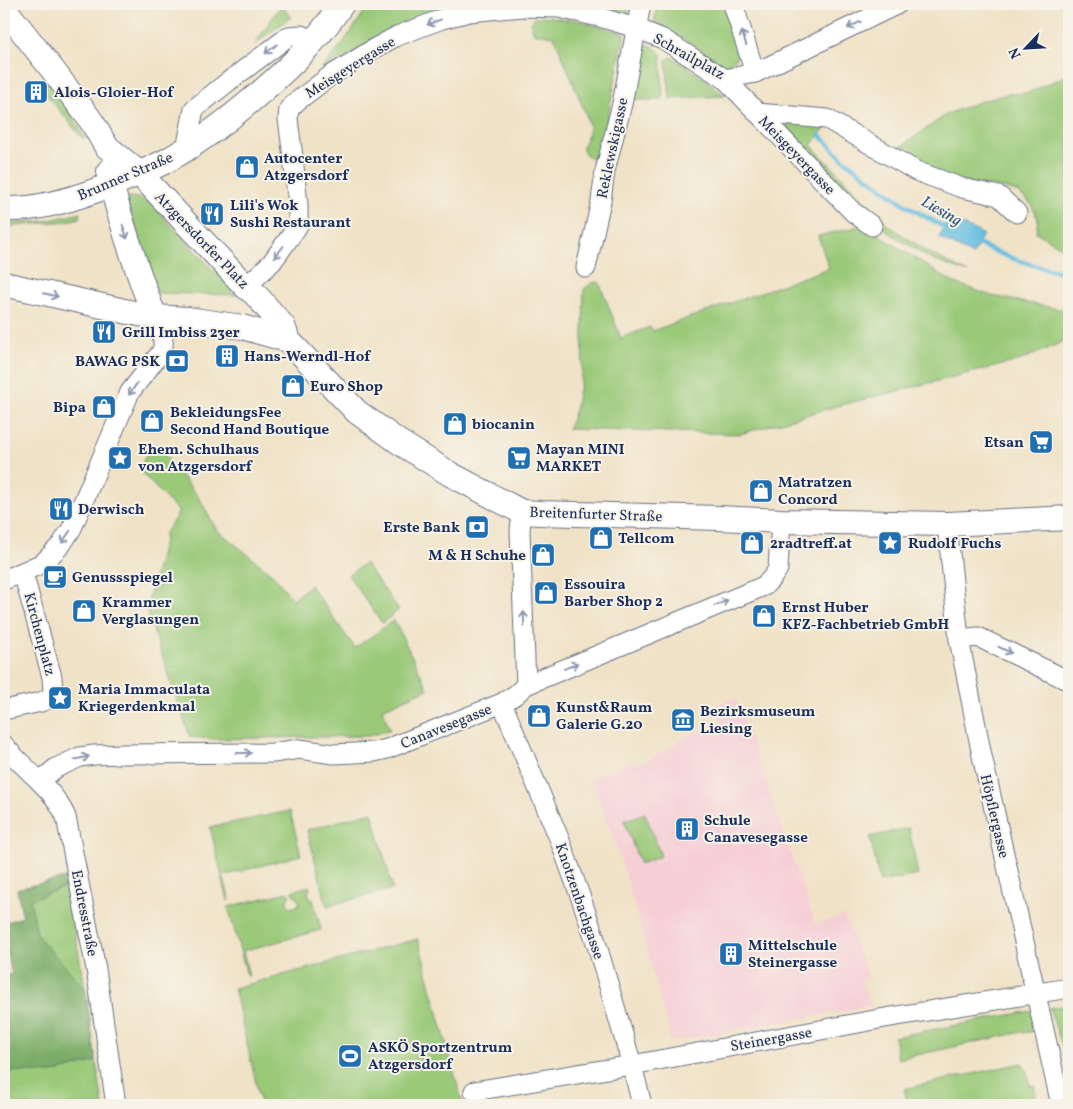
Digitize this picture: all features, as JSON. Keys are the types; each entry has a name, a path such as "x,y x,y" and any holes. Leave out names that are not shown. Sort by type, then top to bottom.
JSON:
{"main road":[{"name":"Brunner Straße","path":"4,209 28,208 67,200 111,186 163,163 229,119 279,78 314,40 342,4"},
{"path":"4,8 92,122 106,146 111,186 144,292 155,317"},
{"name":"Atzgersdorfer Platz","path":"106,146 139,173 250,290 283,326 288,340"},
{"path":"4,284 155,317 187,319 242,327 288,340"},
{"path":"242,327 250,323 255,317 257,306 250,290"},
{"name":"Breitenfurter Straße","path":"288,340 357,412 399,442 445,471 522,512 781,521 947,524 1069,518"}],"street":[{"name":"Schrailplatz","path":"641,4 636,28 663,39 725,79 754,73 898,4"},
{"path":"733,4 754,73"},
{"name":"Meisgeyergasse","path":"250,290 298,224 297,196 288,119 290,109 296,102 330,76 397,36 442,19 469,12 522,7 559,8 636,28"},
{"name":"Reklewskigasse","path":"586,268 605,171 622,104 636,28"},
{"name":"Meisgeyergasse","path":"725,79 852,212 872,226"},
{"path":"757,113 827,120 916,170 962,188 1000,196 1017,214"},
{"path":"23,573 43,563 61,544 72,528 130,392 162,351 163,339 155,317"},
{"path":"522,512 520,530 526,685"},
{"name":"Canavesegasse","path":"40,781 56,768 80,757 94,755 273,753 299,749 334,754 374,752 387,749 502,703 515,696 526,685 764,586 778,568 781,521"},
{"name":"Höpflergasse","path":"947,524 959,639 982,756 1061,1105"},
{"name":"Kirchenplatz","path":"4,580 23,573 52,677 53,691 50,698 41,702 4,710"},
{"path":"959,639 978,637 1069,681"},
{"name":"Knotzenbachgasse","path":"502,703 559,838 596,942 642,1105"},
{"name":"Endresstraße","path":"4,745 55,797 66,817 96,969 116,1105"},
{"name":"Steinergasse","path":"474,1091 1069,988"}],"shaded area":[{"path":"736,698 816,925 844,915 868,977 861,979 871,1006 671,1042 619,854 590,778 626,764 647,761 688,736 721,721 716,705"}],"green space":[{"path":"369,4 476,4 335,62 323,69"},
{"path":"577,4 630,4 628,17"},
{"path":"657,4 723,4 738,52 735,59 728,63 717,62 689,42 654,23"},
{"path":"281,5 291,17 255,44"},
{"path":"544,16 575,20 625,33 600,154 591,159 586,155 583,148 589,129 587,117 554,36 534,33 532,29 531,23 535,17"},
{"path":"645,46 655,48 661,54 663,98 661,100 635,99"},
{"path":"670,57 705,79 725,96 670,99 666,61"},
{"path":"1069,74 1069,252 1036,232 1038,219 1031,204 1019,193 1003,188 965,183 892,153 947,114 1007,94 1028,93"},
{"path":"48,79 71,113 84,137 83,139 39,85"},
{"path":"791,121 827,126 811,145 889,226 928,252 968,273 932,260 888,232 786,127"},
{"path":"133,197 151,204 237,295 157,293 126,199"},
{"path":"81,213 80,218 67,221 4,227 4,223 44,221"},
{"path":"862,224 952,282 992,296 1069,311 1069,338 1018,361 833,407 740,434 568,429 575,410 582,374 584,289 592,283 599,282 621,338 650,327 652,331 829,268 818,236"},
{"path":"158,447 200,499 216,529 272,574 293,599 310,585 355,648 394,620 428,689 382,709 390,730 368,736 214,739 190,737 146,609 165,537 163,536 179,512 139,470 147,453"},
{"path":"365,563 399,610 382,623 348,575"},
{"path":"290,811 301,855 223,876 230,900 228,901 210,827"},
{"path":"372,812 393,889 327,906 307,830"},
{"path":"645,813 661,856 640,864 624,821"},
{"path":"909,828 918,875 880,882 870,837"},
{"path":"65,878 85,988 103,1105 4,1105 4,976 12,974 4,942 4,923 23,917 17,889"},
{"path":"65,878 67,886 30,900 38,937 85,988 96,1061 53,1073 4,1071 4,976 12,974 4,942 4,923 23,917 17,889"},
{"path":"309,886 310,899 313,899 321,930 243,951 249,976 247,976 228,907 288,892 290,896 287,899 287,904 295,907 299,904 299,901 292,891"},
{"name":"ASKÖ Sportzentrum Atzgersdorf","path":"418,939 463,1105 261,1105 234,988"},
{"path":"1069,1005 1069,1066 1049,1008"},
{"path":"1031,1011 1036,1031 1022,1032 898,1059 894,1037"},
{"path":"1022,1063 1026,1069 1030,1086 1034,1085 1037,1101 1019,1105 908,1105 904,1089"}],"water":[{"path":"949,219 983,234 973,255 939,238"}],"waterway":[{"name":"Liesing","path":"820,135 841,157 864,175 907,206 949,230"},
{"name":"Liesing","path":"974,242 1020,261 1069,274"}],"place":[{"name":"Alois-Gloier-Hof","path":"36,92"},
{"name":"Autocenter Atzgersdorf","path":"247,167"},
{"name":"Lili's Wok Sushi Restaurant","path":"212,214"},
{"name":"Grill Imbiss 23er","path":"104,332"},
{"name":"Hans-Werndl-Hof","path":"227,356"},
{"name":"BAWAG PSK","path":"177,361"},
{"name":"Euro Shop","path":"293,386"},
{"name":"Bipa","path":"104,407"},
{"name":"BekleidungsFee Second Hand Boutique","path":"152,421"},
{"name":"biocanin","path":"455,424"},
{"name":"Etsan","path":"1041,442"},
{"name":"Ehem. Schulhaus von Atzgersdorf","path":"120,458"},
{"name":"Mayan MINI MARKET","path":"519,458"},
{"name":"Matratzen Concord","path":"761,491"},
{"name":"Derwisch","path":"61,509"},
{"name":"Erste Bank","path":"477,527"},
{"name":"Tellcom","path":"601,538"},
{"name":"2radtreff.at","path":"752,543"},
{"name":"Rudolf Fuchs","path":"890,543"},
{"name":"M & H Schuhe","path":"543,555"},
{"name":"Genussspiegel","path":"55,577"},
{"name":"Essouira Barber Shop 2","path":"546,593"},
{"name":"Krammer Verglasungen","path":"84,611"},
{"name":"Ernst Huber KFZ-Fachbetrieb GmbH","path":"764,616"},
{"name":"Maria Immaculata Kriegerdenkmal","path":"60,698"},
{"name":"Kunst&Raum Galerie G.20","path":"539,716"},
{"name":"Bezirksmuseum Liesing","path":"683,720"},
{"name":"Schule Canavesegasse","path":"687,829"},
{"name":"Mittelschule Steinergasse","path":"731,954"},
{"name":"ASKÖ Sportzentrum Atzgersdorf","path":"350,1056"}]}
